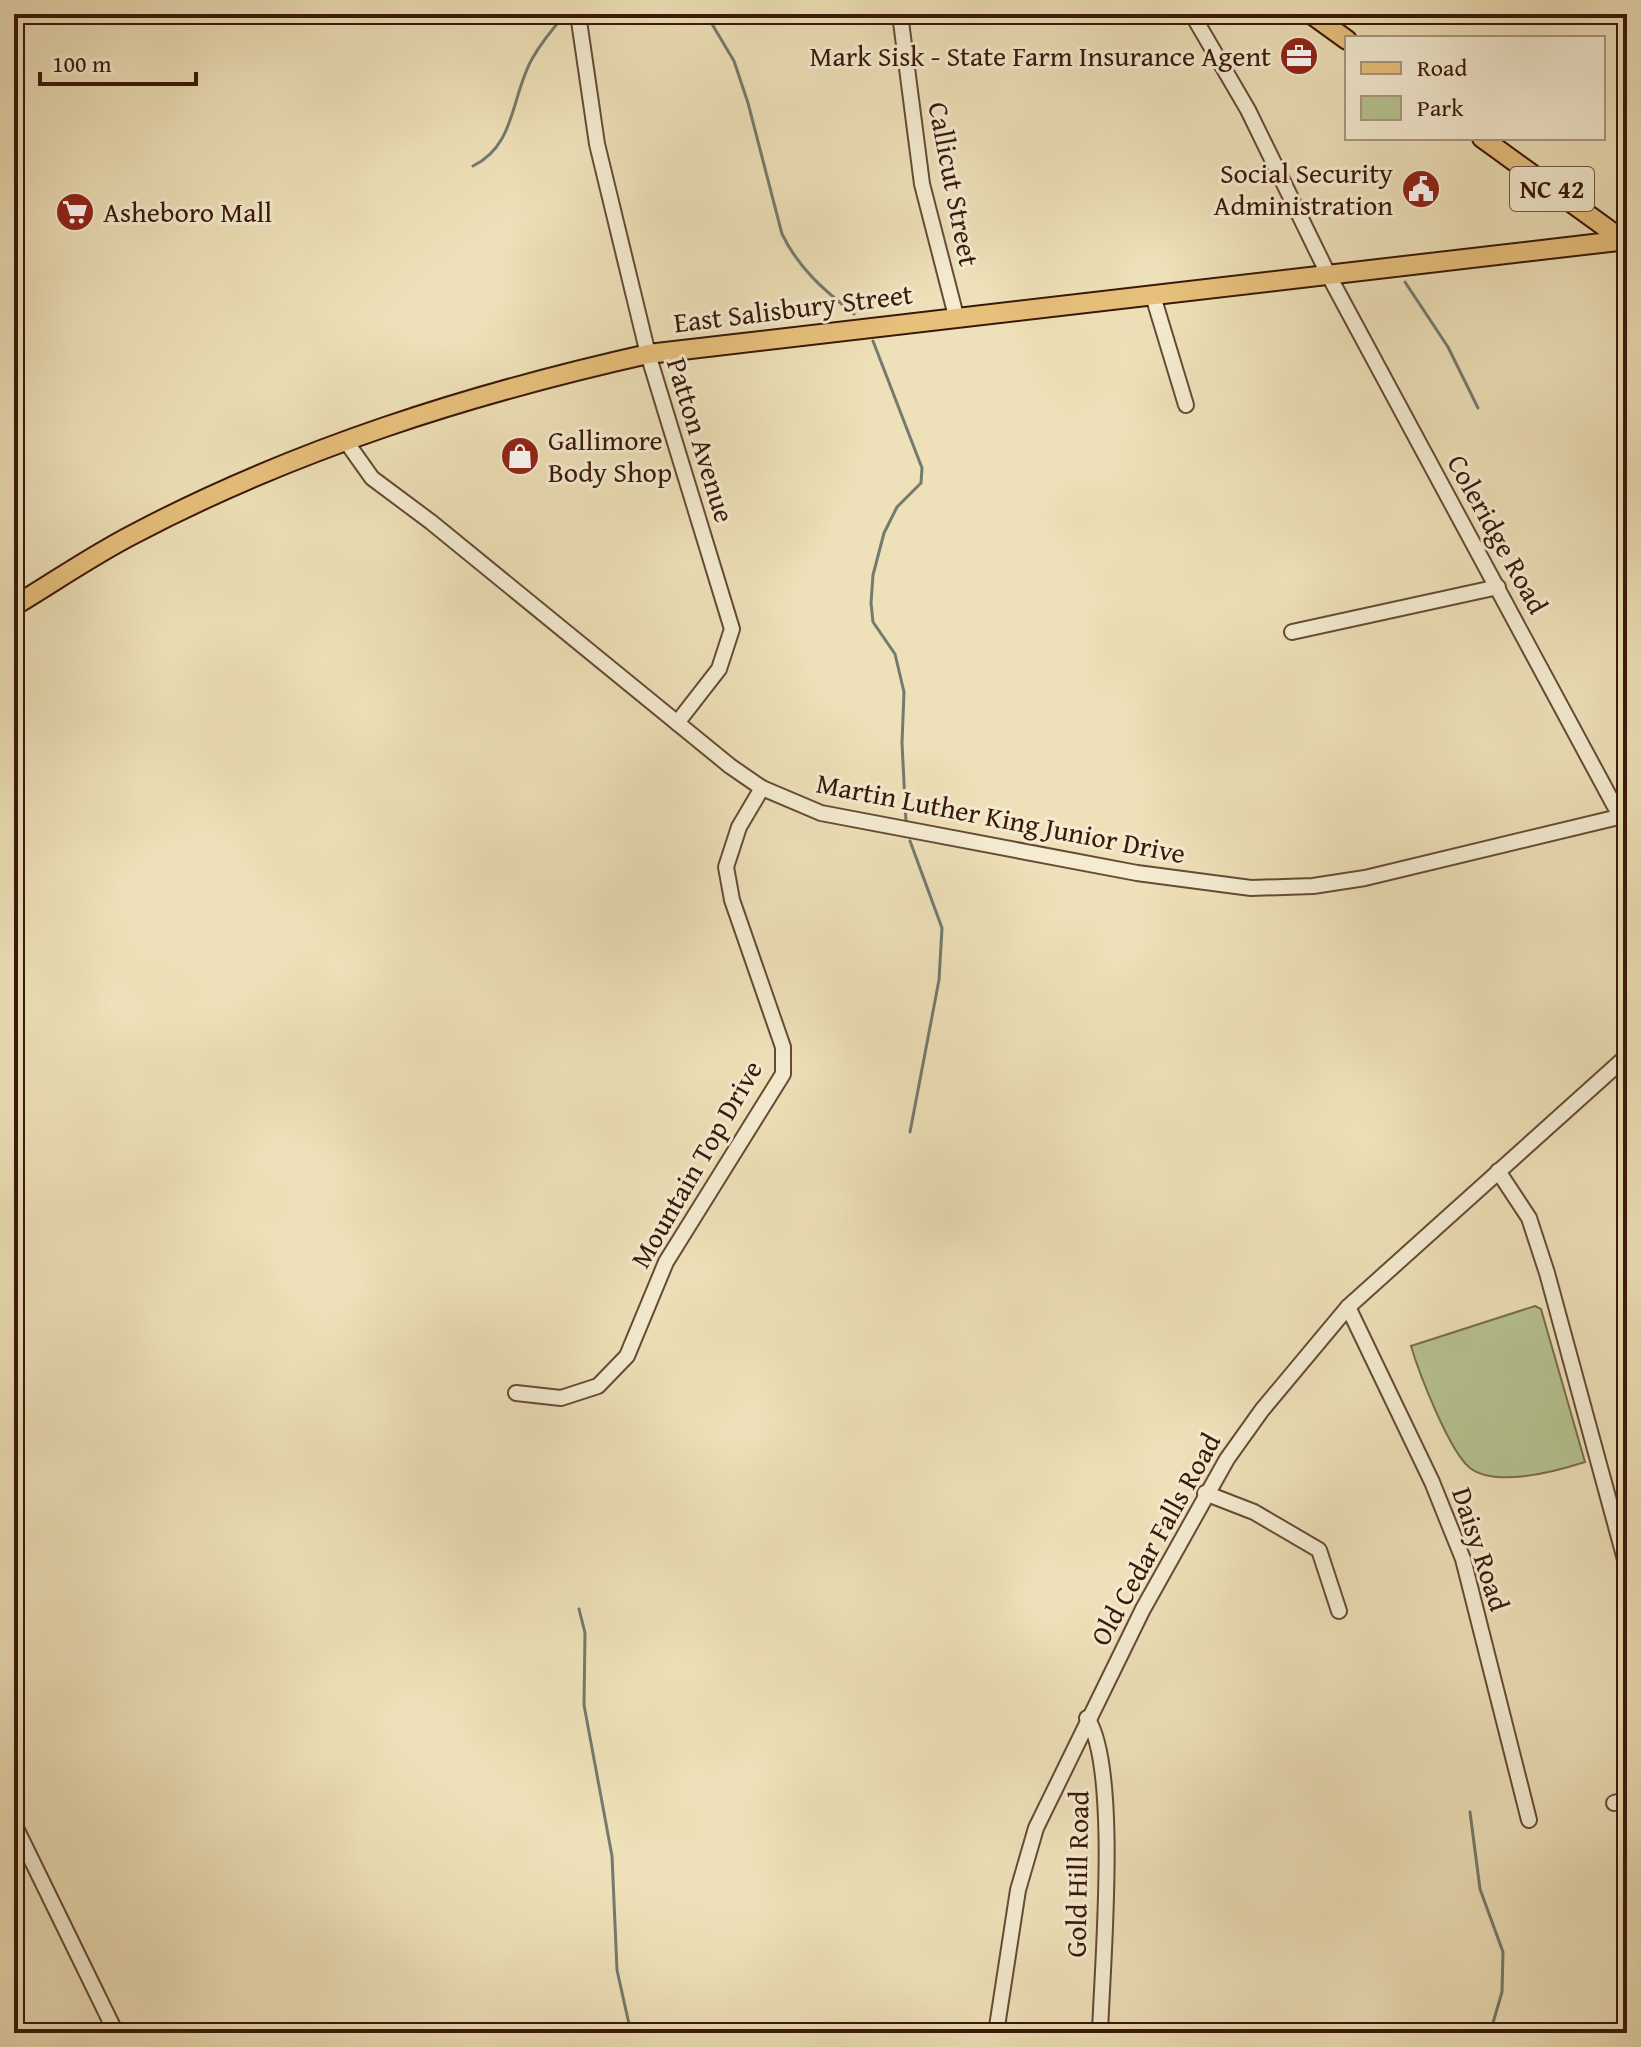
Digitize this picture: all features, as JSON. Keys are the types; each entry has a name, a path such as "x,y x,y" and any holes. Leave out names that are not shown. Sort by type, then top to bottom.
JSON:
{"main road":[{"path":"1311,14 1345,39"},
{"name":"NC 42","path":"1485,140 1625,240"},
{"name":"East Salisbury Street","path":"14,606 133,534 236,485 345,440 536,379 648,354 1625,240"}],"street":[{"name":"Patton Avenue","path":"578,14 597,144 648,354 732,629 719,669 677,723"},
{"name":"Callicut Street","path":"900,14 922,184 956,316"},
{"name":"Coleridge Road","path":"1192,14 1248,110 1329,276 1624,816"},
{"path":"1153,296 1186,405"},
{"name":"Martin Luther King Junior Drive","path":"345,440 372,478 407,502 677,723 762,788 802,807 861,822 1137,873 1251,888 1304,887 1365,878 1624,816"},
{"path":"1292,632 1498,587"},
{"name":"Mountain Top Drive","path":"516,1393 561,1398 598,1386 627,1356 666,1262 783,1074 783,1047 732,900 726,867 739,827 762,788"},
{"name":"Old Cedar Falls Road","path":"996,2033 1012,1922 1027,1856 1087,1718 1205,1493 1262,1410 1348,1307 1627,1056"},
{"path":"1498,1171 1529,1218 1627,1567"},
{"name":"Daisy Road","path":"1348,1307 1432,1482 1463,1559 1529,1820"},
{"path":"1205,1493 1254,1512 1319,1550 1339,1611"},
{"name":"Gold Hill Road","path":"1087,1718 1095,1733 1104,1780 1100,2033"},
{"path":"14,1824 116,2033"}],"green space":[{"path":"1535,1306 1541,1309 1585,1462 1527,1476 1481,1474 1470,1468 1453,1446 1411,1346"}],"waterway":[{"path":"473,166 487,157 505,133 532,59 566,14"},
{"path":"706,14 734,61 782,234 813,278 854,314"},
{"path":"1405,282 1448,347 1478,408"},
{"path":"873,341 922,468 921,483 897,507 884,533 873,575 871,603 873,622 895,654 904,692 902,743 906,822"},
{"path":"910,841 942,928 939,980 910,1132"},
{"path":"579,1609 585,1633 584,1705 612,1856 617,1970 631,2033"},
{"path":"1470,1812 1480,1889 1503,1952 1502,1992 1490,2033"}],"place":[{"name":"Mark Sisk - State Farm Insurance Agent","path":"1299,56"},
{"name":"Social Security Administration","path":"1421,189"},
{"name":"Asheboro Mall","path":"75,212"},
{"name":"Gallimore Body Shop","path":"520,456"}]}
